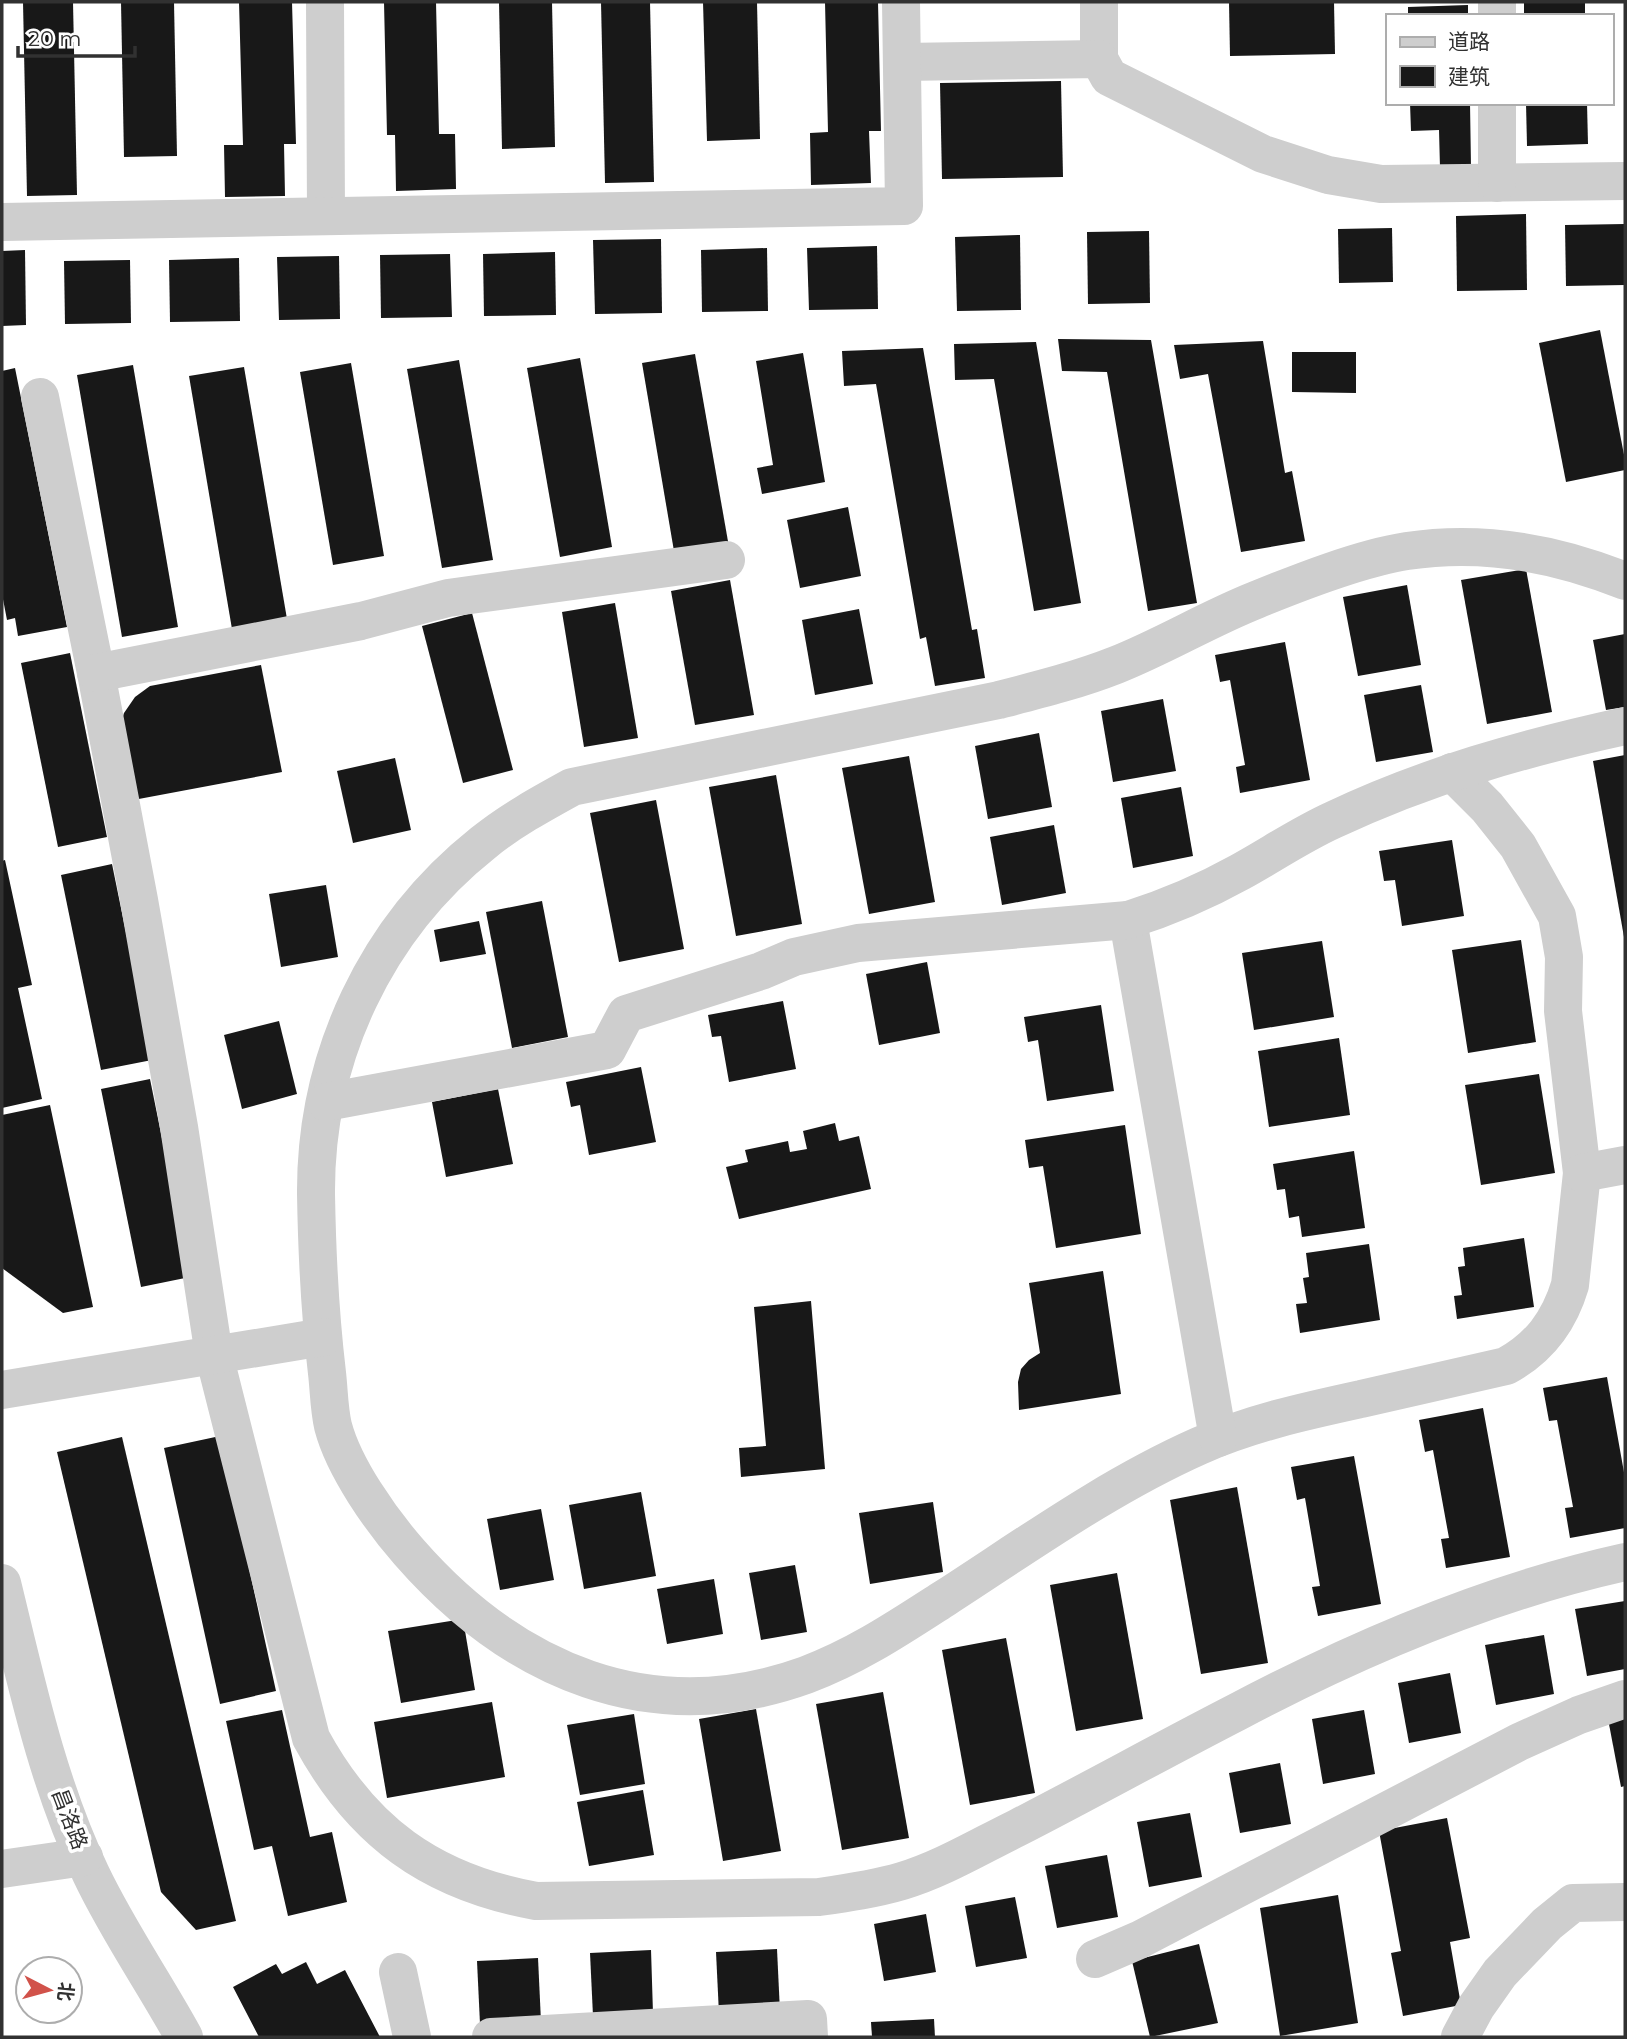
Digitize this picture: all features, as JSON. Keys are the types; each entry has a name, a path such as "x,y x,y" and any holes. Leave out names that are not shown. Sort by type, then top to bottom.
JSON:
{"street":[{"path":"325,2 326,216"},
{"path":"2,222 904,206 901,2"},
{"path":"1099,2 1100,59 1109,77 1263,154 1328,175 1381,184 1625,181"},
{"path":"902,62 1100,59"},
{"path":"1497,105 1497,183"},
{"path":"40,397 96,673 176,1113 215,1355 311,1738 328,1770 363,1814 410,1854 445,1874 475,1886 536,1901 819,1897 862,1891 903,1881 953,1860 1125,1773 1238,1711 1432,1620 1512,1592 1625,1562"},
{"path":"1452,772 1487,807 1518,846 1558,916 1564,957 1563,1011 1582,1173 1570,1285 1565,1302 1548,1332 1536,1346 1521,1357 1506,1366 1278,1417 1218,1438 1134,1478 878,1641 841,1661 802,1676 721,1693 681,1695 604,1686 569,1674 536,1657 466,1608 429,1575 396,1537 372,1503 334,1427 323,1337 317,1232 316,1180 321,1128 344,1036 380,957 410,915 444,876 484,842 526,812 572,787 999,701 1055,685 1116,664 1255,600 1370,559 1406,551 1491,548 1538,554 1581,565 1625,581"},
{"path":"96,673 334,626 447,598 726,560"},
{"path":"326,1102 607,1051 626,1014 761,971 794,957 829,948 858,943 1128,920 1164,909 1238,873 1331,821 1379,799 1499,757 1625,726"},
{"path":"1128,920 1218,1438"},
{"path":"1582,1173 1625,1165"},
{"path":"2,1390 323,1337"},
{"name":"昌洛路","path":"4,1602 42,1743 64,1809 84,1857 124,1937 184,2037"},
{"path":"1095,1959 1139,1940 1518,1742 1579,1715 1625,1699"},
{"path":"2,1868 84,1857"},
{"path":"1460,2037 1476,2007 1500,1973 1555,1917 1573,1903 1625,1902"},
{"path":"398,1972 412,2037"},
{"path":"491,2037 808,2019 810,2037"}],"building":[{"path":"23,2 73,2 77,195 27,196"},
{"path":"121,2 174,2 177,156 124,157"},
{"path":"239,2 292,2 296,144 284,144 285,196 225,197 224,145 243,145"},
{"path":"384,2 436,2 439,134 455,134 456,189 396,191 395,135 387,135"},
{"path":"499,2 552,2 555,147 502,149"},
{"path":"601,2 650,2 654,182 605,183"},
{"path":"703,2 757,2 760,139 707,141"},
{"path":"825,2 878,2 881,131 869,131 871,183 811,185 810,133 828,132"},
{"path":"1229,2 1334,2 1335,54 1230,56"},
{"path":"1524,2 1585,2 1585,14 1524,14"},
{"path":"1468,5 1468,14 1408,14 1408,7"},
{"path":"1061,81 1063,177 942,179 940,83"},
{"path":"1410,105 1470,105 1471,167 1440,168 1439,130 1411,131"},
{"path":"1526,105 1587,105 1588,144 1527,146"},
{"path":"1526,214 1527,290 1457,291 1456,216"},
{"path":"1625,224 1625,285 1566,286 1565,225"},
{"path":"1392,228 1393,282 1339,283 1338,229"},
{"path":"1149,231 1150,303 1088,304 1087,232"},
{"path":"1020,235 1021,310 957,311 955,237"},
{"path":"661,239 662,313 595,314 593,240"},
{"path":"877,246 878,309 809,310 807,248"},
{"path":"767,248 768,311 702,312 701,250"},
{"path":"25,250 26,325 2,326 2,251"},
{"path":"555,252 556,315 484,316 483,254"},
{"path":"450,254 452,317 381,318 380,255"},
{"path":"339,256 340,319 279,320 277,257"},
{"path":"239,258 240,321 170,322 169,260"},
{"path":"130,260 131,323 65,324 64,261"},
{"path":"1600,330 1625,470 1566,482 1539,343"},
{"path":"1058,339 1151,340 1197,603 1148,611 1107,372 1062,371"},
{"path":"1263,341 1285,473 1292,471 1305,541 1241,552 1208,374 1180,379 1174,345"},
{"path":"1036,342 1081,603 1034,611 994,379 955,380 954,344"},
{"path":"923,348 972,630 977,629 985,678 935,686 926,637 920,639 876,384 844,386 842,351"},
{"path":"1292,352 1356,352 1356,393 1292,392"},
{"path":"803,353 825,482 762,494 757,468 773,465 756,361"},
{"path":"695,354 729,547 675,557 642,363"},
{"path":"580,358 612,547 560,557 527,368"},
{"path":"459,360 493,560 442,568 407,369"},
{"path":"351,363 384,556 333,565 300,372"},
{"path":"133,365 178,627 122,637 77,375"},
{"path":"244,367 287,619 232,629 189,376"},
{"path":"15,368 67,627 18,636 15,618 7,620 2,594 2,371"},
{"path":"848,507 861,576 800,588 787,520"},
{"path":"1526,569 1552,712 1487,724 1461,580"},
{"path":"730,580 754,715 695,725 671,591"},
{"path":"1407,585 1421,665 1358,676 1343,597"},
{"path":"615,603 638,738 584,747 562,612"},
{"path":"859,609 873,684 815,695 802,620"},
{"path":"472,613 513,770 463,783 422,626"},
{"path":"1625,634 1625,707 1606,710 1593,640"},
{"path":"1285,642 1310,780 1240,793 1236,767 1245,765 1230,680 1220,682 1215,655"},
{"path":"70,653 107,837 58,847 21,663"},
{"path":"261,665 282,772 128,801 119,729 124,713 135,697 150,686"},
{"path":"1421,685 1433,752 1376,762 1364,695"},
{"path":"1163,699 1176,771 1113,782 1101,711"},
{"path":"1039,733 1052,807 988,819 975,746"},
{"path":"1625,755 1625,937 1624,937 1593,761"},
{"path":"909,756 935,902 869,914 842,768"},
{"path":"395,758 411,830 353,843 337,771"},
{"path":"776,775 802,924 736,936 709,787"},
{"path":"1181,787 1193,856 1133,868 1121,798"},
{"path":"656,800 684,949 619,962 590,813"},
{"path":"1054,825 1066,893 1002,905 990,837"},
{"path":"1452,840 1464,916 1402,926 1395,880 1384,881 1379,851"},
{"path":"5,860 32,985 18,988 42,1099 2,1108 2,861"},
{"path":"112,864 152,1060 101,1070 61,875"},
{"path":"326,885 338,957 281,967 269,894"},
{"path":"542,901 568,1037 512,1048 486,912"},
{"path":"479,921 486,954 440,962 434,930"},
{"path":"1521,940 1536,1042 1468,1053 1452,950"},
{"path":"1322,941 1334,1017 1254,1030 1242,953"},
{"path":"927,962 940,1033 879,1045 866,974"},
{"path":"783,1001 796,1069 729,1082 721,1036 712,1037 708,1015"},
{"path":"1101,1005 1114,1091 1047,1101 1038,1040 1028,1042 1024,1017"},
{"path":"279,1021 297,1094 242,1109 224,1035"},
{"path":"1339,1038 1350,1115 1269,1127 1258,1051"},
{"path":"641,1067 656,1142 589,1155 580,1105 571,1107 566,1082"},
{"path":"1539,1074 1555,1173 1481,1185 1465,1085"},
{"path":"150,1079 190,1277 141,1287 101,1089"},
{"path":"498,1089 513,1164 446,1177 432,1102"},
{"path":"50,1105 93,1307 63,1313 2,1268 2,1115"},
{"path":"835,1123 839,1141 859,1136 871,1189 739,1219 726,1167 748,1162 745,1150 788,1141 790,1152 807,1149 803,1131"},
{"path":"1125,1125 1141,1234 1056,1248 1043,1166 1029,1168 1025,1140"},
{"path":"1354,1151 1365,1228 1302,1237 1299,1216 1289,1218 1285,1189 1277,1190 1273,1164"},
{"path":"1524,1238 1534,1307 1457,1319 1454,1296 1462,1295 1458,1267 1465,1266 1463,1248"},
{"path":"1369,1244 1380,1320 1300,1333 1296,1304 1307,1303 1303,1278 1309,1277 1306,1253"},
{"path":"1103,1271 1121,1394 1019,1410 1018,1382 1021,1369 1040,1353 1029,1283"},
{"path":"811,1301 825,1469 741,1477 739,1448 766,1446 754,1307"},
{"path":"1607,1377 1625,1478 1625,1528 1570,1538 1565,1508 1573,1507 1557,1420 1549,1421 1543,1388"},
{"path":"1483,1408 1510,1557 1446,1568 1441,1539 1449,1538 1433,1450 1425,1452 1419,1420"},
{"path":"220,1436 276,1691 220,1704 164,1448"},
{"path":"122,1437 236,1921 196,1930 161,1892 57,1452"},
{"path":"1354,1456 1381,1604 1318,1616 1312,1587 1320,1586 1305,1498 1297,1500 1291,1467"},
{"path":"1237,1487 1268,1663 1201,1674 1170,1500"},
{"path":"641,1492 656,1576 584,1589 569,1505"},
{"path":"933,1502 943,1572 870,1584 859,1513"},
{"path":"541,1509 554,1580 500,1590 487,1519"},
{"path":"795,1565 807,1632 761,1640 749,1573"},
{"path":"1117,1573 1143,1719 1076,1731 1050,1585"},
{"path":"714,1579 723,1634 667,1644 657,1589"},
{"path":"1625,1601 1625,1669 1587,1676 1575,1609"},
{"path":"463,1619 475,1690 401,1703 388,1631"},
{"path":"1544,1635 1554,1694 1496,1705 1485,1645"},
{"path":"1006,1638 1035,1793 970,1805 942,1650"},
{"path":"1450,1673 1461,1733 1409,1743 1398,1683"},
{"path":"883,1692 909,1838 842,1850 816,1704"},
{"path":"492,1702 505,1777 387,1798 374,1722"},
{"path":"756,1709 781,1851 723,1861 699,1719"},
{"path":"282,1710 310,1837 332,1832 347,1902 288,1916 272,1846 254,1850 226,1721"},
{"path":"1364,1710 1375,1774 1323,1784 1312,1719"},
{"path":"634,1714 645,1784 580,1795 567,1725"},
{"path":"1625,1716 1625,1786 1621,1787 1608,1719"},
{"path":"1280,1763 1291,1824 1240,1833 1229,1773"},
{"path":"643,1790 654,1855 589,1866 577,1802"},
{"path":"1190,1813 1202,1877 1149,1887 1137,1822"},
{"path":"1447,1818 1470,1938 1450,1942 1461,2005 1403,2016 1391,1953 1401,1951 1379,1831"},
{"path":"1107,1855 1118,1917 1057,1928 1045,1866"},
{"path":"1338,1895 1358,2023 1280,2036 1260,1908"},
{"path":"1015,1897 1027,1958 976,1967 965,1906"},
{"path":"926,1914 936,1972 884,1981 874,1924"},
{"path":"1199,1944 1218,2023 1150,2037 1132,1961"},
{"path":"777,1949 780,2012 719,2014 716,1952"},
{"path":"651,1950 653,2013 593,2016 590,1953"},
{"path":"538,1958 541,2022 480,2024 477,1961"},
{"path":"306,1962 317,1984 345,1970 380,2037 259,2037 233,1987 276,1964 282,1974"},
{"path":"934,2019 935,2037 872,2037 871,2022"}]}
